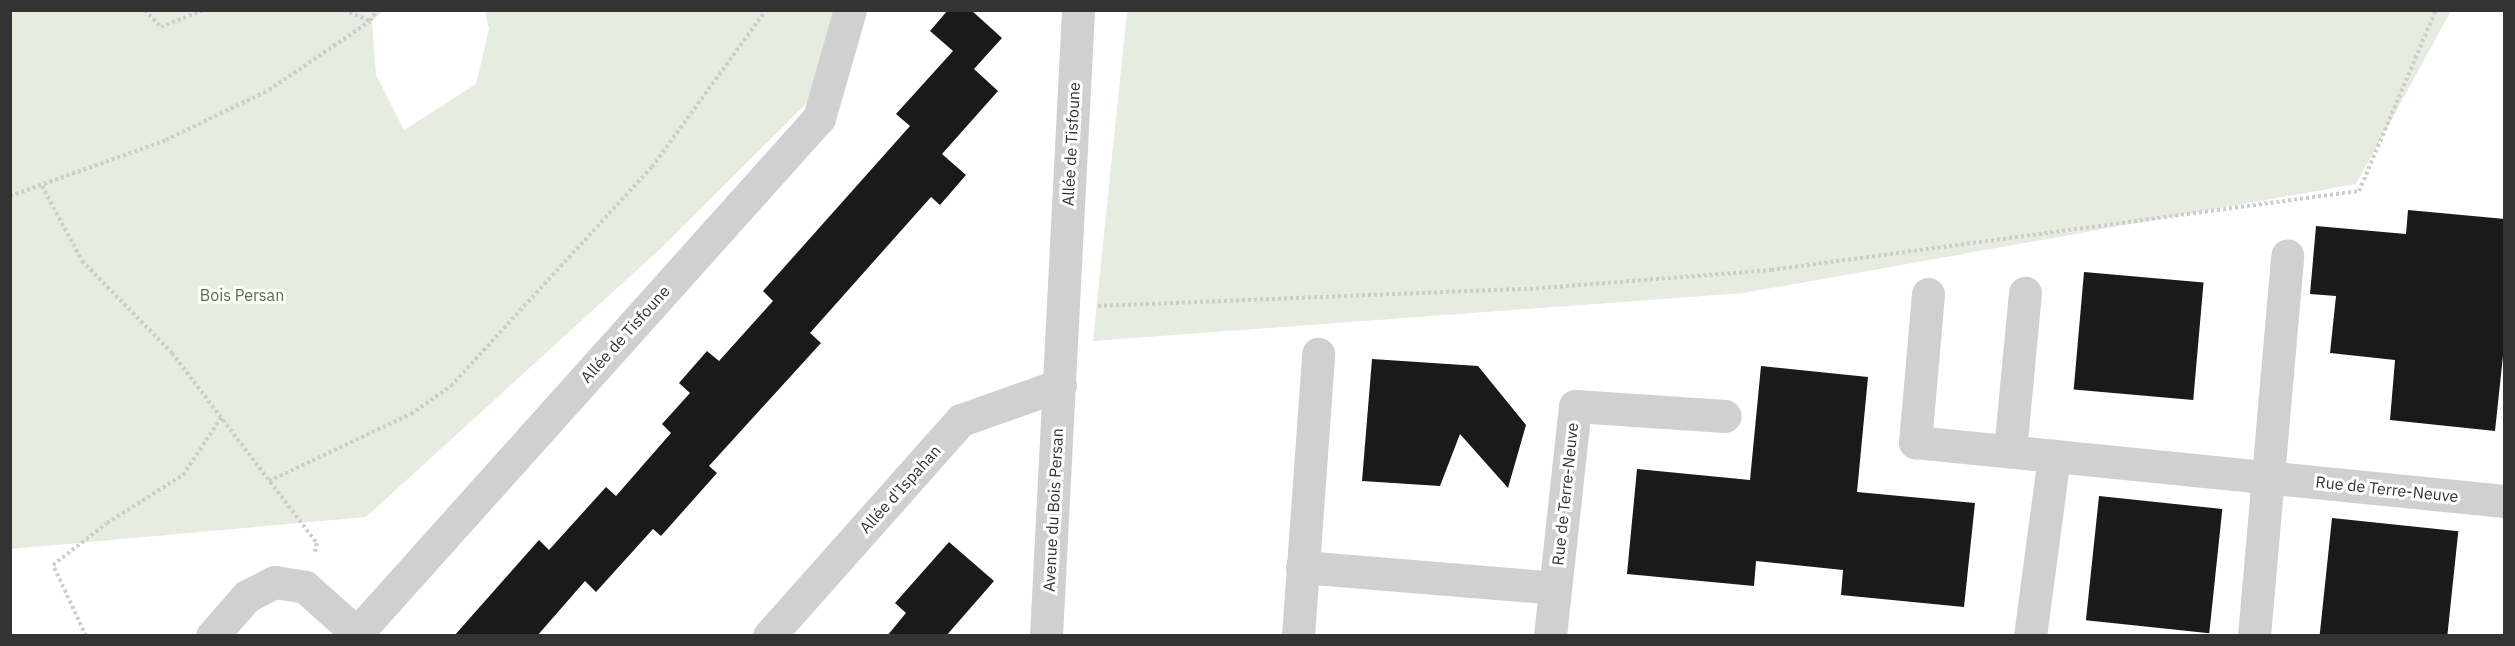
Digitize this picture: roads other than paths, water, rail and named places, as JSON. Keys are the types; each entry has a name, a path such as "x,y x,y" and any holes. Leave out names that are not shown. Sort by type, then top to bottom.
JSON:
{"street":[{"name":"Allée de Tisfoune","path":"358,634 819,118 850,10"},
{"name":"Allée de Tisfoune","path":"1060,385 1078,10"},
{"path":"2254,636 2287,255"},
{"path":"2010,451 2025,293"},
{"name":"Rue de Terre-Neuve","path":"1928,294 1915,442 2505,501"},
{"path":"1298,636 1318,354"},
{"name":"Allée d'Ispahan","path":"770,636 961,420 1060,385"},
{"name":"Avenue du Bois Persan","path":"1047,636 1060,385"},
{"name":"Rue de Terre-Neuve","path":"1550,636 1575,406 1725,416"},
{"path":"2030,636 2054,456"},
{"name":"Rue de Terre-Neuve","path":"1302,567 1555,588"},
{"path":"212,636 247,596 275,582 305,587 358,634"}],"park label":[{"name":"Bois Persan","path":"242,295"}]}
